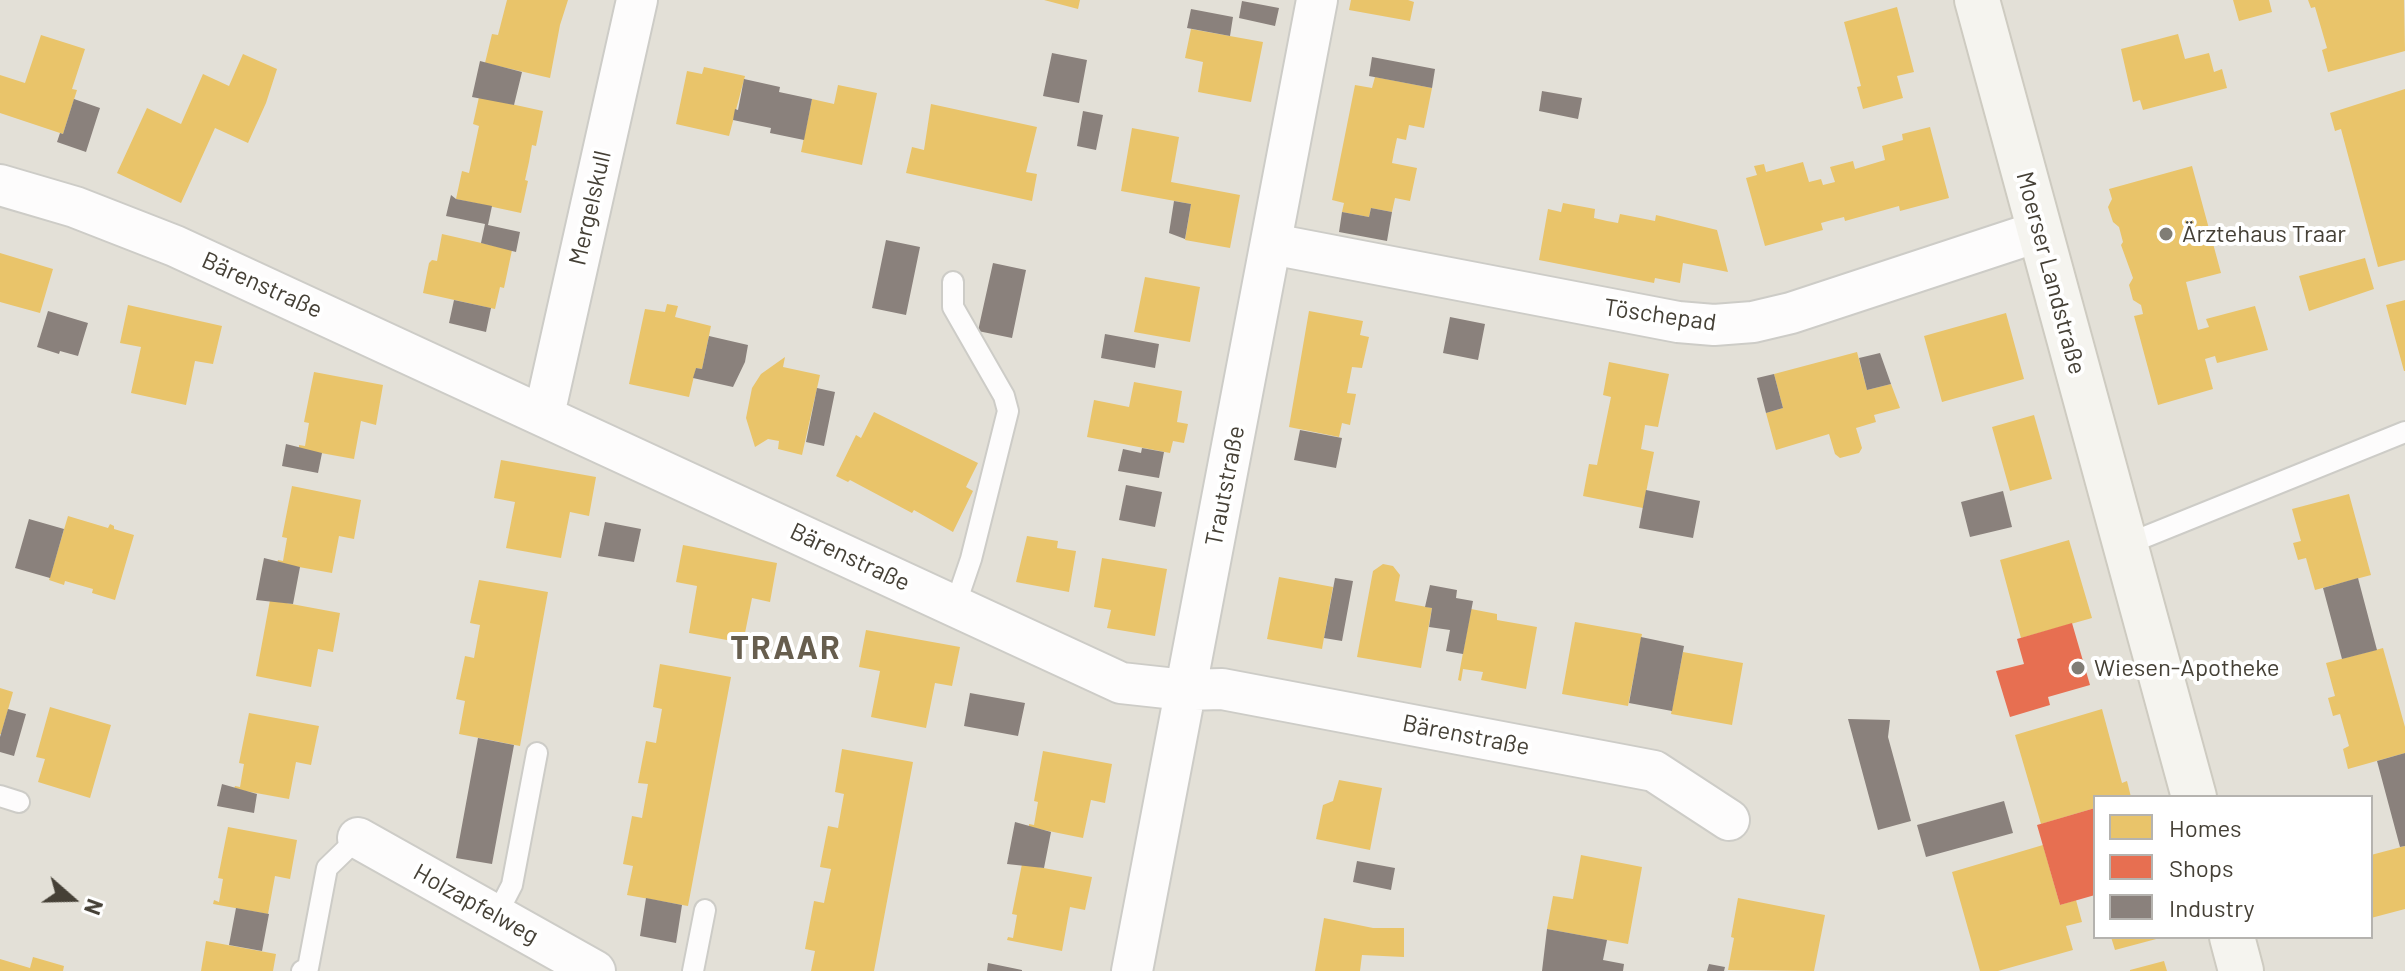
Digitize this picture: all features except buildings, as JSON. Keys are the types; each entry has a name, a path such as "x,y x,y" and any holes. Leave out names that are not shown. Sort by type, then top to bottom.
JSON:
{"main road":[{"name":"Moerser Landstraße","path":"1977,0 2193,795"},
{"path":"2233,939 2241,971"}],"street":[{"name":"Mergelskull","path":"544,415 637,0"},
{"name":"Trautstraße","path":"1132,971 1317,0"},
{"name":"Bärenstraße","path":"0,185 75,207 175,246 1121,683 1185,690 1222,689 1654,771 1729,820"},
{"name":"Töschepad","path":"1272,244 1678,322 1714,325 1753,322 1791,313 2040,231"},
{"name":"Holzapfelweg","path":"358,838 595,971"}],"lane":[{"path":"953,282 953,307 1004,396 1008,411 971,559 955,606"},
{"path":"2125,545 2405,432"},
{"path":"496,916 512,885 537,753"},
{"path":"302,971 308,968 327,868 358,838"},
{"path":"693,971 705,910"}],"shaded area":[{"path":"0,0 2405,0 2405,971 0,971"}],"place":[{"name":"Ärztehaus Traar","path":"2166,234"},
{"name":"Wiesen-Apotheke","path":"2078,668"}],"district":[{"name":"TRAAR","path":"786,648"}]}
